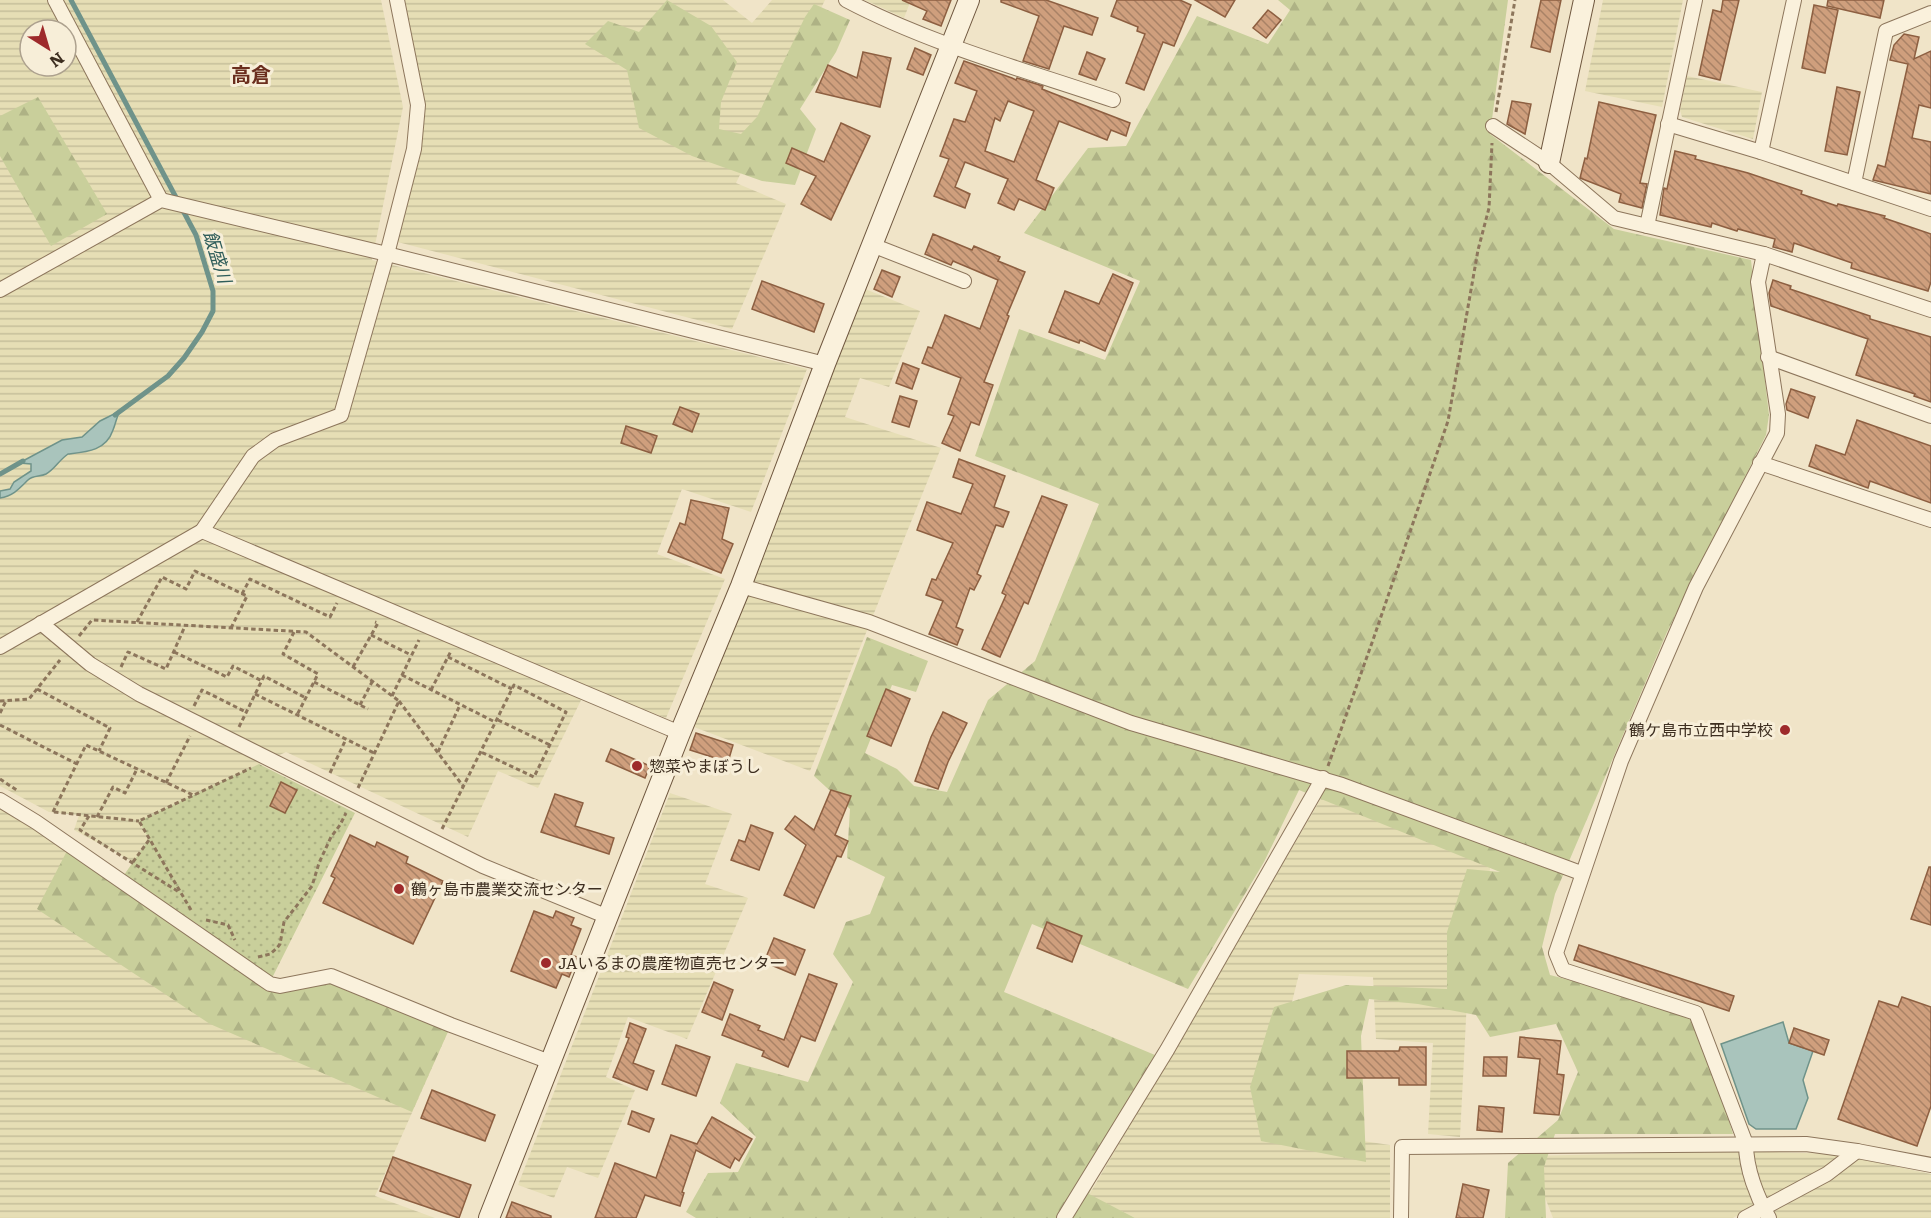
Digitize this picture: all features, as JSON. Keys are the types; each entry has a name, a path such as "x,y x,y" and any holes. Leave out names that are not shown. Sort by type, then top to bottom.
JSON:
{"street":[{"path":"55,0 161,200"},
{"path":"0,647 202,531 253,456 275,440 341,415 387,254 414,148 418,105 397,0"},
{"path":"846,0 877,16 951,45 1113,100"},
{"path":"489,1218 680,733 741,586 825,364 969,0"},
{"path":"1549,163 1584,0"},
{"path":"1647,226 1695,0"},
{"path":"1761,152 1794,0"},
{"path":"1854,183 1886,32 1931,13"},
{"path":"1668,124 1761,152 1931,209"},
{"path":"1493,126 1549,163 1614,218 1764,255 1931,310"},
{"path":"0,290 161,200 825,364"},
{"path":"872,245 964,281"},
{"path":"1764,255 1758,282 1778,414 1777,433 1696,587 1620,761 1556,953 1563,970 1696,1013 1746,1144 1746,1159 1766,1213"},
{"path":"1768,357 1931,416"},
{"path":"1760,463 1931,520"},
{"path":"202,531 680,733"},
{"path":"741,586 869,622 1131,723 1323,778 1581,873"},
{"path":"41,623 90,664 139,694 483,866 608,917"},
{"path":"1064,1218 1167,1050 1323,778"},
{"path":"0,800 36,822 270,984 280,986 331,976 550,1062"},
{"path":"1401,1218 1402,1147 1806,1143 1931,1165"},
{"path":"1745,1218 1766,1213 1827,1174 1857,1151"}],"path":[{"path":"1323,778 1448,421 1478,250 1489,208 1493,126 1515,0"},
{"path":"137,622 162,577 186,589 195,571 247,596 231,628"},
{"path":"243,594 250,579 330,617 337,603"},
{"path":"353,667 378,623 368,618"},
{"path":"0,701 28,699 92,620 306,633 399,702 463,786"},
{"path":"114,679 128,652 166,669 186,625"},
{"path":"294,632 283,654 318,674 297,715"},
{"path":"371,635 411,656"},
{"path":"391,696 420,637"},
{"path":"431,690 451,651"},
{"path":"174,652 227,677 233,666 262,681"},
{"path":"448,657 512,689"},
{"path":"402,675 460,705 550,745"},
{"path":"232,740 264,676 306,698"},
{"path":"314,682 368,709"},
{"path":"360,705 372,682"},
{"path":"435,842 480,752 514,685 566,712 534,777 480,752"},
{"path":"37,689 110,728 99,751"},
{"path":"166,783 192,721 202,690 246,712"},
{"path":"255,694 375,753"},
{"path":"0,713 6,701"},
{"path":"251,955 265,957 280,944 284,922 312,886 331,837 340,825 399,702"},
{"path":"438,753 460,705"},
{"path":"0,725 77,764"},
{"path":"323,786 346,739"},
{"path":"193,795 86,746 51,812 139,821 270,759"},
{"path":"98,817 112,787 125,793 138,770"},
{"path":"0,779 20,792"},
{"path":"89,816 80,830 181,893"},
{"path":"139,821 191,909 198,915"},
{"path":"133,862 149,839"},
{"path":"204,920 228,925 238,946"}],"shaded area":[{"path":"0,0 381,0 403,107 372,260 807,369 751,512 682,489 657,554 725,579 666,718 587,688 538,788 498,771 468,837 286,752 139,821 149,839 133,862 74,830 79,815 49,812 0,786"},
{"path":"397,0 723,0 752,23 772,0 825,0 736,183 786,204 732,329 390,240 418,105"},
{"path":"865,0 911,0 904,18"},
{"path":"1603,0 1683,0 1662,107 1585,91"},
{"path":"1687,76 1762,92 1753,139 1682,117 1680,110"},
{"path":"865,289 920,311 889,387 860,378 845,417 941,448 810,771 694,727"},
{"path":"1326,790 1492,859 1468,980 1460,1137 1428,1134 1433,1043 1376,1039 1373,977 1299,974 1261,1126 1390,1145 1390,1218 1135,1218 1089,1195"},
{"path":"670,793 732,814 705,884 748,898 687,1039 628,1017 606,1077 635,1090 598,1178 567,1167 554,1198 518,1185"},
{"path":"0,800 269,984 451,1025 375,1196 435,1218 0,1218"},
{"path":"1732,1151 1838,1154 1931,1174 1931,1218 1776,1218 1768,1204 1751,1207 1733,1218 1553,1218 1529,1156"}],"green space":[{"path":"667,0 711,26 737,62 721,102 719,129 741,134 757,117 805,17 814,4 850,20 836,52 800,109 816,129 795,185 762,181 692,156 639,128 627,70 585,44 608,21 639,32"},
{"path":"1278,0 1508,0 1490,134 1614,229 1751,260 1769,415 1766,435 1667,632 1555,894 1542,947 1550,975 1696,1013 1733,1134 1555,1134 1544,1167 1546,1218 1505,1218 1508,1163 1558,1120 1578,1072 1556,1024 1490,1037 1476,1015 1418,1004 1369,999 1361,1036 1366,1162 1261,1141 1250,1087 1274,1007 1346,985 1447,989 1447,932 1467,869 1500,872 1299,790 1264,862 1188,989 1032,924 1004,992 1155,1055 1089,1194 1135,1218 696,1218 686,1212 708,1173 738,1172 756,1137 720,1103 736,1063 808,1082 853,982 833,954 846,922 870,914 885,877 847,858 850,809 814,776 867,637 928,661 916,692 892,685 865,753 897,769 914,786 947,792 988,700 1035,661 1099,504 975,456 1019,329 1105,360 1140,281 1024,233 1088,148 1126,146 1197,16 1268,44 1290,10"},
{"path":"38,97 107,214 51,246 0,156 0,116"},
{"path":"259,764 355,813 271,980 200,926 124,875 149,839 139,821"},
{"path":"70,845 270,984 331,976 451,1025 412,1112 210,1024 37,909"}],"water":[{"path":"120,411 106,442 95,449 68,454 46,474 30,478 12,494 0,498 0,491 10,489 14,482 31,471 31,464 19,463 62,440 82,437 100,421"},
{"path":"1783,1022 1789,1043 1813,1051 1803,1080 1808,1098 1796,1129 1756,1129 1749,1124 1721,1044"}],"building":[{"path":"902,0 951,0 941,26 923,19 927,11"},
{"path":"1001,0 1046,0 1098,18 1092,35 1064,26 1049,69 1023,61 1039,16 1001,2"},
{"path":"1117,0 1180,0 1191,5 1174,46 1163,42 1144,90 1126,83 1145,34 1137,31 1138,27 1111,16"},
{"path":"1195,0 1235,0 1225,17"},
{"path":"1541,0 1561,0 1550,52 1531,47"},
{"path":"1723,0 1739,0 1720,80 1699,75 1713,10 1721,12"},
{"path":"1828,0 1884,0 1880,18 1827,6"},
{"path":"1814,5 1838,10 1825,73 1802,68"},
{"path":"1268,10 1281,20 1266,38 1253,28"},
{"path":"1904,34 1919,37 1914,59 1931,51 1931,108 1919,105 1912,138 1931,142 1931,194 1873,180 1878,165 1885,167 1908,64 1890,60 1894,45"},
{"path":"915,48 931,55 923,75 907,69"},
{"path":"863,52 891,58 880,107 816,92 828,65 857,78"},
{"path":"1087,52 1105,59 1096,80 1079,74"},
{"path":"964,61 1016,80 1017,78 1043,86 1042,89 1130,123 1126,136 1111,130 1107,140 1059,121 1036,180 1054,188 1045,210 1019,199 1014,210 998,203 1008,179 965,162 955,187 970,194 965,208 934,196 949,159 940,156 954,119 965,122 977,91 955,83","holes":["1008,101 1034,111 1014,162 985,151 995,118 1000,121"]},
{"path":"1837,87 1860,92 1847,155 1825,151"},
{"path":"1512,101 1531,104 1525,134 1507,124"},
{"path":"1599,102 1656,115 1640,183 1647,184 1642,208 1619,202 1621,194 1580,178 1585,158 1587,159"},
{"path":"841,123 870,136 831,220 801,204 816,176 786,163 792,148 824,162"},
{"path":"1675,151 1802,191 1801,194 1837,206 1838,204 1885,216 1884,218 1931,234 1931,282 1928,291 1851,268 1852,263 1794,243 1792,252 1773,247 1775,239 1712,223 1711,227 1660,215 1664,188 1667,189"},
{"path":"933,234 972,250 974,246 1000,257 998,261 1025,272 1007,315 1009,316 984,382 993,385 979,425 971,422 960,451 942,443 954,416 948,414 961,378 922,363 928,347 932,348 945,315 980,329 998,280 953,261 951,265 925,254"},
{"path":"882,270 900,277 892,297 874,289"},
{"path":"1113,274 1133,283 1105,351 1080,340 1079,343 1049,332 1065,291 1099,304"},
{"path":"1773,280 1791,286 1790,289 1870,316 1870,319 1931,337 1931,402 1914,396 1915,394 1856,375 1868,339 1771,306 1769,293"},
{"path":"762,281 824,304 814,332 752,309"},
{"path":"903,363 919,369 912,389 896,383"},
{"path":"1791,389 1815,397 1808,418 1787,410 1786,404"},
{"path":"900,396 917,401 909,427 892,422"},
{"path":"680,407 699,414 692,432 673,424"},
{"path":"1857,420 1931,446 1931,503 1870,481 1868,488 1809,466 1816,445 1845,455"},
{"path":"626,426 657,436 651,453 621,443"},
{"path":"959,459 1005,476 994,507 1009,512 1003,527 996,525 977,574 981,576 974,590 970,588 956,627 963,630 957,645 929,634 943,601 926,595 932,579 936,580 953,543 917,530 927,502 961,514 973,484 953,477"},
{"path":"1042,496 1067,505 1028,604 1024,602 1000,657 982,649 1006,595 1002,593"},
{"path":"691,500 729,508 722,539 733,544 721,573 668,552 680,523 685,525"},
{"path":"886,689 910,699 891,746 867,736"},
{"path":"943,712 967,723 938,789 915,781"},
{"path":"696,733 733,745 728,762 690,750"},
{"path":"611,749 650,766 645,778 606,761"},
{"path":"281,782 297,790 285,813 270,806"},
{"path":"831,790 851,796 835,835 848,841 841,857 837,856 814,908 784,895 806,845 785,829 795,816 814,830"},
{"path":"555,794 583,803 575,826 614,838 609,854 541,832"},
{"path":"751,825 773,833 759,870 731,860 739,840 745,842"},
{"path":"350,835 375,847 377,842 408,857 406,863 443,881 413,944 323,903 335,878 331,876"},
{"path":"1929,867 1931,867 1931,925 1911,919"},
{"path":"534,911 553,918 556,911 574,918 571,925 581,929 571,955 577,957 569,977 562,974 556,988 511,971"},
{"path":"1047,922 1082,936 1072,962 1037,948"},
{"path":"774,938 805,950 795,975 764,962"},
{"path":"1579,945 1734,996 1729,1011 1574,960"},
{"path":"809,974 837,984 815,1041 801,1036 788,1067 762,1056 764,1051 722,1035 730,1014 760,1026 758,1030 784,1040"},
{"path":"714,982 733,990 722,1020 702,1012"},
{"path":"1902,997 1931,1007 1931,1106 1917,1146 1838,1119 1879,1001 1898,1007"},
{"path":"630,1023 646,1029 633,1063 654,1071 647,1090 613,1077 629,1038 626,1037"},
{"path":"1794,1028 1829,1040 1824,1055 1789,1043"},
{"path":"1520,1037 1561,1041 1557,1074 1564,1075 1559,1115 1534,1113 1540,1059 1518,1057"},
{"path":"676,1045 710,1057 696,1096 662,1084"},
{"path":"1400,1047 1426,1047 1426,1085 1399,1085 1399,1078 1347,1078 1347,1051 1399,1051"},
{"path":"1484,1057 1507,1057 1506,1076 1483,1076"},
{"path":"432,1090 495,1115 485,1141 421,1118"},
{"path":"1479,1106 1504,1108 1502,1132 1477,1130"},
{"path":"632,1111 654,1119 649,1132 628,1124"},
{"path":"712,1117 752,1139 739,1161 735,1158 730,1168 696,1150 682,1192 684,1193 680,1206 645,1195 636,1218 595,1218 615,1163 656,1178 671,1135 697,1144"},
{"path":"393,1157 471,1185 459,1218 380,1191"},
{"path":"1463,1184 1489,1190 1483,1218 1456,1218"},
{"path":"512,1202 551,1216 551,1218 506,1218"}],"waterway":[{"name":"飯盛川","path":"71,0 196,235 213,291 213,311 184,358 168,376 115,415"},
{"name":"飯盛川","path":"0,474 23,461"}],"place":[{"name":"鶴ケ島市立西中学校","path":"1785,730"},
{"name":"惣菜やまぼうし","path":"637,766"},
{"name":"鶴ヶ島市農業交流センター","path":"399,889"},
{"name":"JAいるまの農産物直売センター","path":"546,963"}],"district":[{"name":"高倉","path":"251,75"}]}
